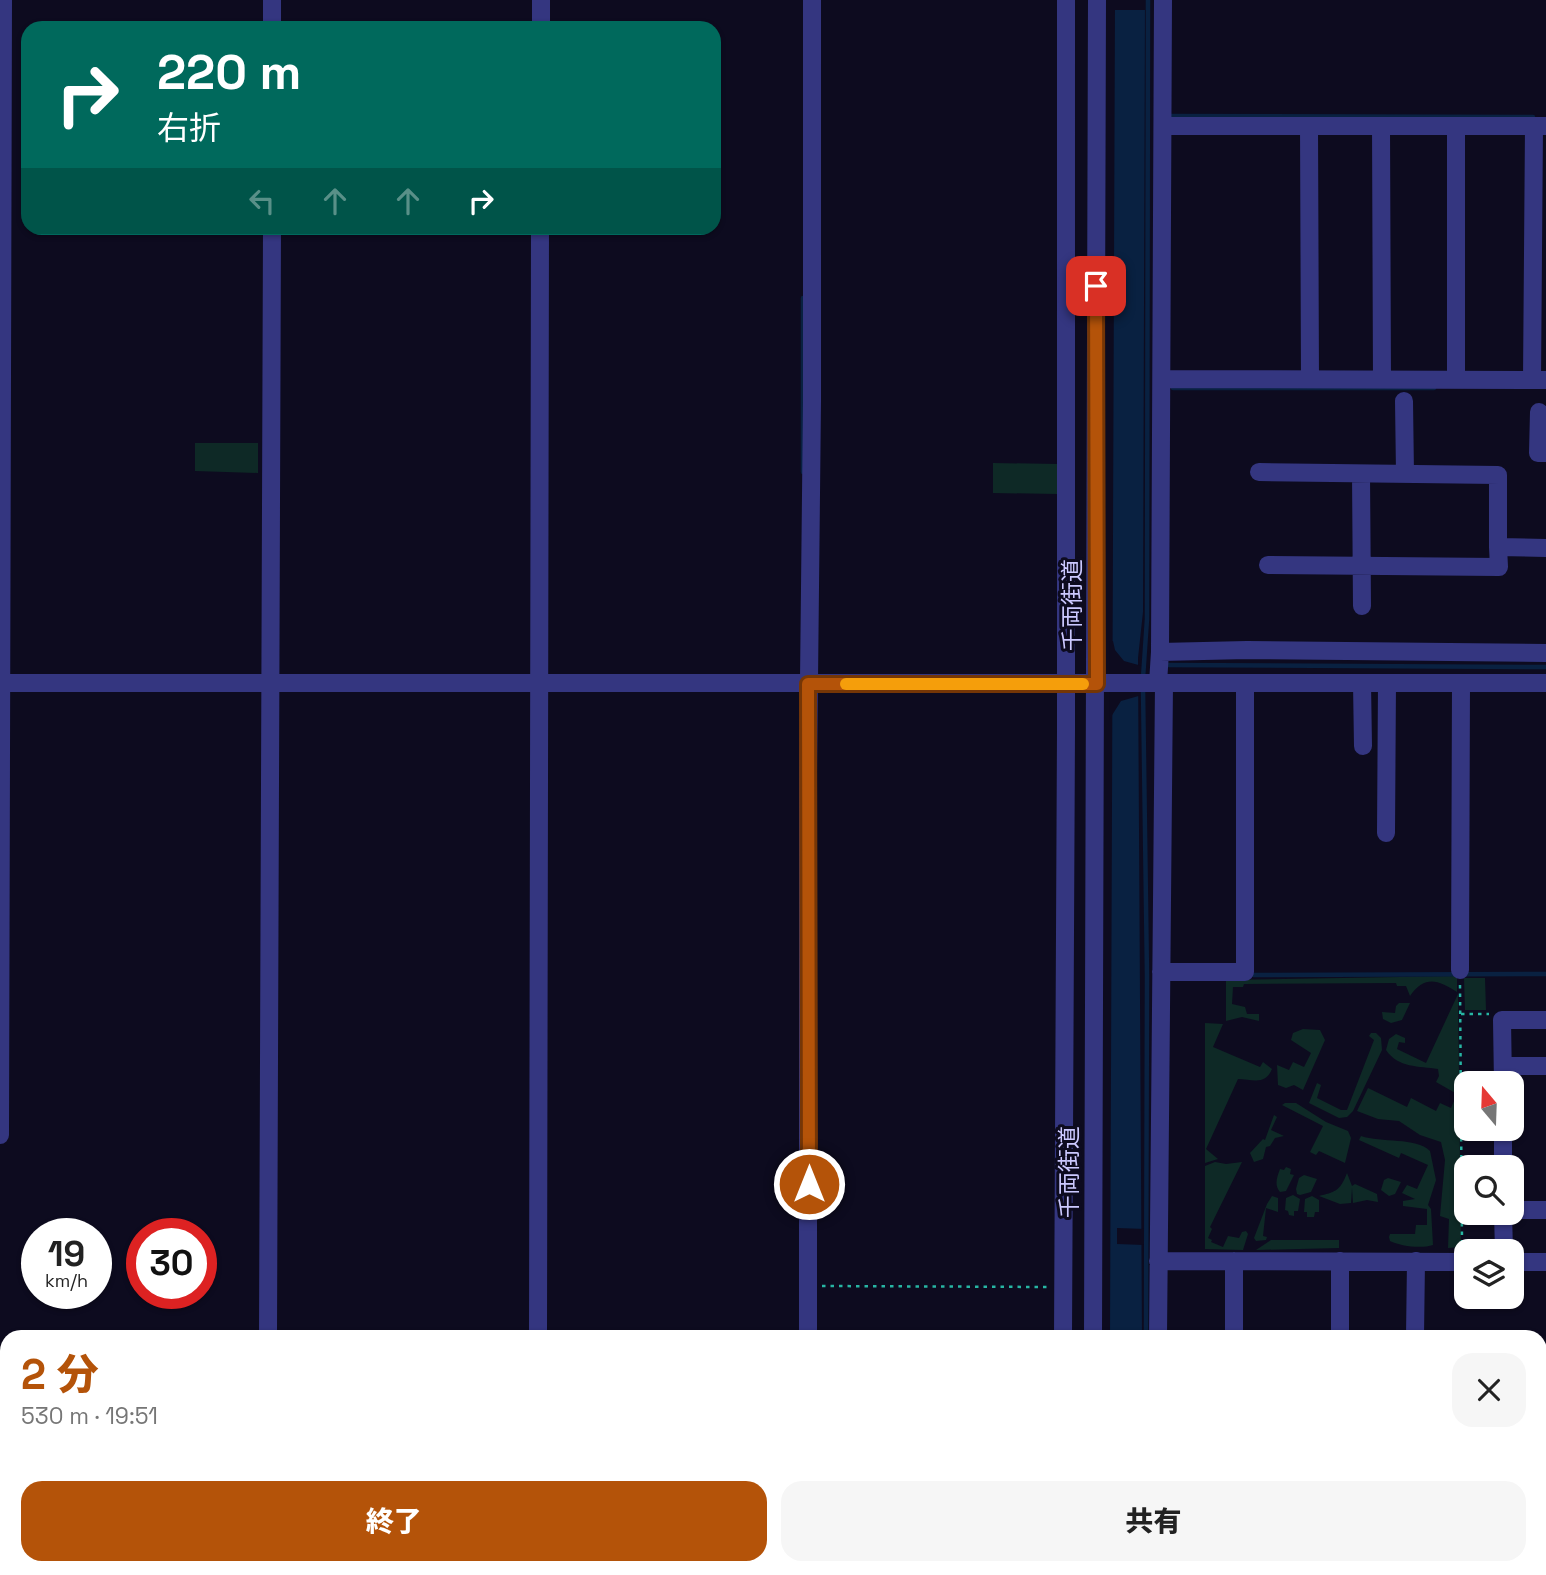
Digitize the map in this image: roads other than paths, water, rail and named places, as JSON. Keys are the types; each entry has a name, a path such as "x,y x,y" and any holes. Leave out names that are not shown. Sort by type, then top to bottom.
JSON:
{"street":[{"path":"0,1135 3,0"},
{"path":"272,0 272,21"},
{"path":"541,0 541,21"},
{"path":"808,1330 804,684 812,0"},
{"path":"1063,1330 1069,1153 1070,931 1064,595 1065,430 1070,338 1066,0"},
{"name":"千両街道","path":"1093,1330 1096,931 1103,684 1097,596 1097,0"},
{"path":"1158,1330 1161,972 1156,683 1160,652 1163,379 1163,0"},
{"path":"1163,126 1540,126 1539,380 1163,379"},
{"path":"1309,126 1310,379"},
{"path":"1381,126 1382,380"},
{"path":"1456,126 1456,380"},
{"path":"1070,207 1096,207"},
{"path":"268,1330 272,235"},
{"path":"538,1330 540,235"},
{"path":"1070,338 1096,338"},
{"path":"1404,401 1405,474"},
{"path":"1539,412 1538,453 1546,453"},
{"path":"1065,430 1097,430"},
{"path":"1259,472 1498,475 1499,567 1268,565"},
{"path":"1362,474 1362,606"},
{"path":"1499,548 1546,548"},
{"path":"1064,595 1097,596"},
{"path":"1160,652 1261,650 1503,667 1546,683"},
{"path":"1,683 1461,683 1546,653"},
{"path":"1161,972 1245,972 1245,683"},
{"path":"1362,683 1363,747"},
{"path":"1386,833 1387,683"},
{"path":"1460,974 1461,683"},
{"path":"1070,931 1096,931"},
{"path":"1503,1071 1502,1020 1546,1020"},
{"path":"1069,1045 1095,1046"},
{"path":"1522,1071 1546,1066"},
{"path":"1069,1153 1094,1153"},
{"path":"1524,1210 1546,1210"},
{"path":"1158,1261 1454,1262"},
{"path":"1234,1261 1234,1330"},
{"path":"1340,1261 1340,1330"},
{"path":"1415,1330 1416,1261"},
{"path":"1524,1262 1546,1262"},
{"path":"1159,1575 1413,1575"}],"water":[{"path":"1115,0 1145,0 1143,612 1138,658 1142,1330 1110,1330"}],"waterway":[{"path":"1143,678 1147,619 1148,0"},
{"path":"1168,116 1533,117"},
{"path":"803,298 803,472"},
{"path":"1173,388 1434,388"},
{"path":"1165,665 1546,667"},
{"path":"1143,687 1147,976 1146,1330"},
{"path":"1253,975 1546,974"}]}
